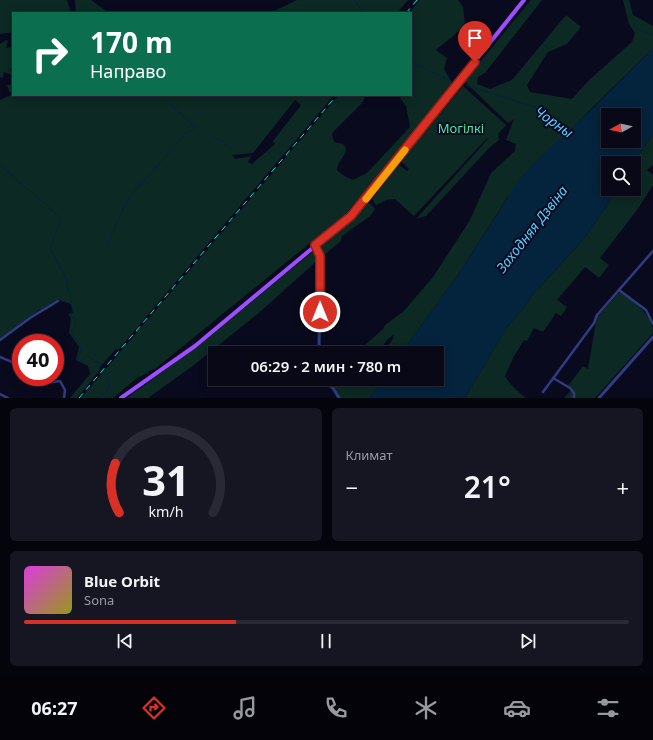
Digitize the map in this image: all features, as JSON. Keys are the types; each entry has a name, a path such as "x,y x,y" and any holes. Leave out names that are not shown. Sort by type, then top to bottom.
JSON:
{"main road":[{"path":"121,398 195,346 351,216 524,0"}],"street":[{"path":"315,245 320,256 319,346"},
{"path":"543,392 594,323 597,315 653,251"},
{"path":"619,290 646,310 653,324"},
{"path":"0,340 30,318 58,301"},
{"path":"599,398 653,337"},
{"path":"0,357 12,362"},
{"path":"553,378 570,388 574,393 574,398"},
{"path":"63,386 66,390 64,398"},
{"path":"330,386 339,398"},
{"path":"0,394 8,398"}],"green space":[{"path":"0,0 67,0 71,12 12,12 12,32 0,34"},
{"path":"75,0 91,0 108,12 76,12"},
{"path":"297,0 408,0 398,12 272,12"},
{"path":"420,0 458,0 463,7 465,26 436,50 447,58 444,69 452,83 363,195 348,212 155,369 150,370 148,373 137,378 113,398 81,398 338,96 366,96 362,103 333,132 332,136 334,142 343,144 346,148 345,154 338,164 337,170 344,176 353,180 367,173 410,127 406,106 399,96 412,96 412,12 410,12"},
{"path":"531,0 542,0 485,73 478,77 477,84 490,89 512,80 566,15 581,27 567,44 548,52 527,85 530,92 572,99 588,81 632,42 635,33 629,24 623,0 629,0 633,15 653,26 653,48 586,114 507,198 458,275 406,346 388,346 393,339 394,334 382,346 364,346 383,329 385,325 403,312 433,277 470,220 491,173 515,151 516,144 506,140 514,119 508,123 464,81"},
{"path":"6,40 8,41 6,48 12,47 12,66 10,70 12,71 12,76 4,72 3,78 0,77 0,44"},
{"path":"7,85 12,85 12,93 9,91"},
{"name":"Могілкі","path":"463,86 506,125 498,134 499,140 489,148 426,216 416,219 488,139 487,138 414,216 395,199 386,200 376,205 372,199 398,164 407,171 409,169 401,161"},
{"path":"12,94 12,96 333,96 118,350 116,349 99,368 100,370 77,398 70,398 90,374 88,366 76,360 79,347 69,333 71,318 68,314 73,313 71,304 58,300 29,317 0,339 0,100","holes":["295,100 301,105 273,141 275,144 252,164 248,162 251,156 235,159 232,155 253,153"]},
{"path":"653,134 653,165 647,170 653,175 653,185 637,210 600,258 609,265 599,278 585,267 557,300 567,307 561,316 556,313 543,332 534,328 527,341 524,340 514,356 505,376 526,398 465,398 507,327 523,309 531,297 584,239 613,196 641,196 641,156 638,156"},
{"path":"370,203 375,209 370,216 342,236 341,241 324,255 322,254 319,247 364,206"},
{"path":"316,249 319,259 261,311 218,346 208,346 208,354 194,365 148,398 127,398 196,347"},
{"path":"618,293 622,293 642,310 650,320 653,333 595,398 564,398 571,390 567,387 583,366 588,369 596,321 599,315"},
{"path":"333,386 378,386 369,398 340,398"}],"water":[{"name":"Заходняя Дзвіна","path":"653,48 653,134 638,156 601,156 601,196 613,196 584,239 531,297 523,309 507,327 465,398 369,398 378,386 444,386 444,346 406,346 458,275 519,180 534,163 595,106"}],"waterway":[{"name":"Чорны","path":"354,0 362,10 368,12"},
{"path":"626,0 635,27 653,36"},
{"name":"Чорны","path":"412,62 451,81"},
{"name":"Чорны","path":"466,85 538,108 567,131"},
{"path":"107,245 128,199 184,135 195,127 161,96"},
{"path":"214,136 232,149"},
{"path":"0,165 61,218 50,248 66,278 76,325 71,334 80,346 80,352 77,360 81,361 86,356 93,359 94,362 98,362 98,366 100,368"},
{"path":"97,398 108,390 109,381 105,372"}],"railway":[{"path":"407,12 417,0"},
{"path":"79,398 336,96"}],"slow traffic":[{"path":"366,199 405,150"}],"route":[{"path":"320,312 320,253 315,245 351,216 475,62"}]}
